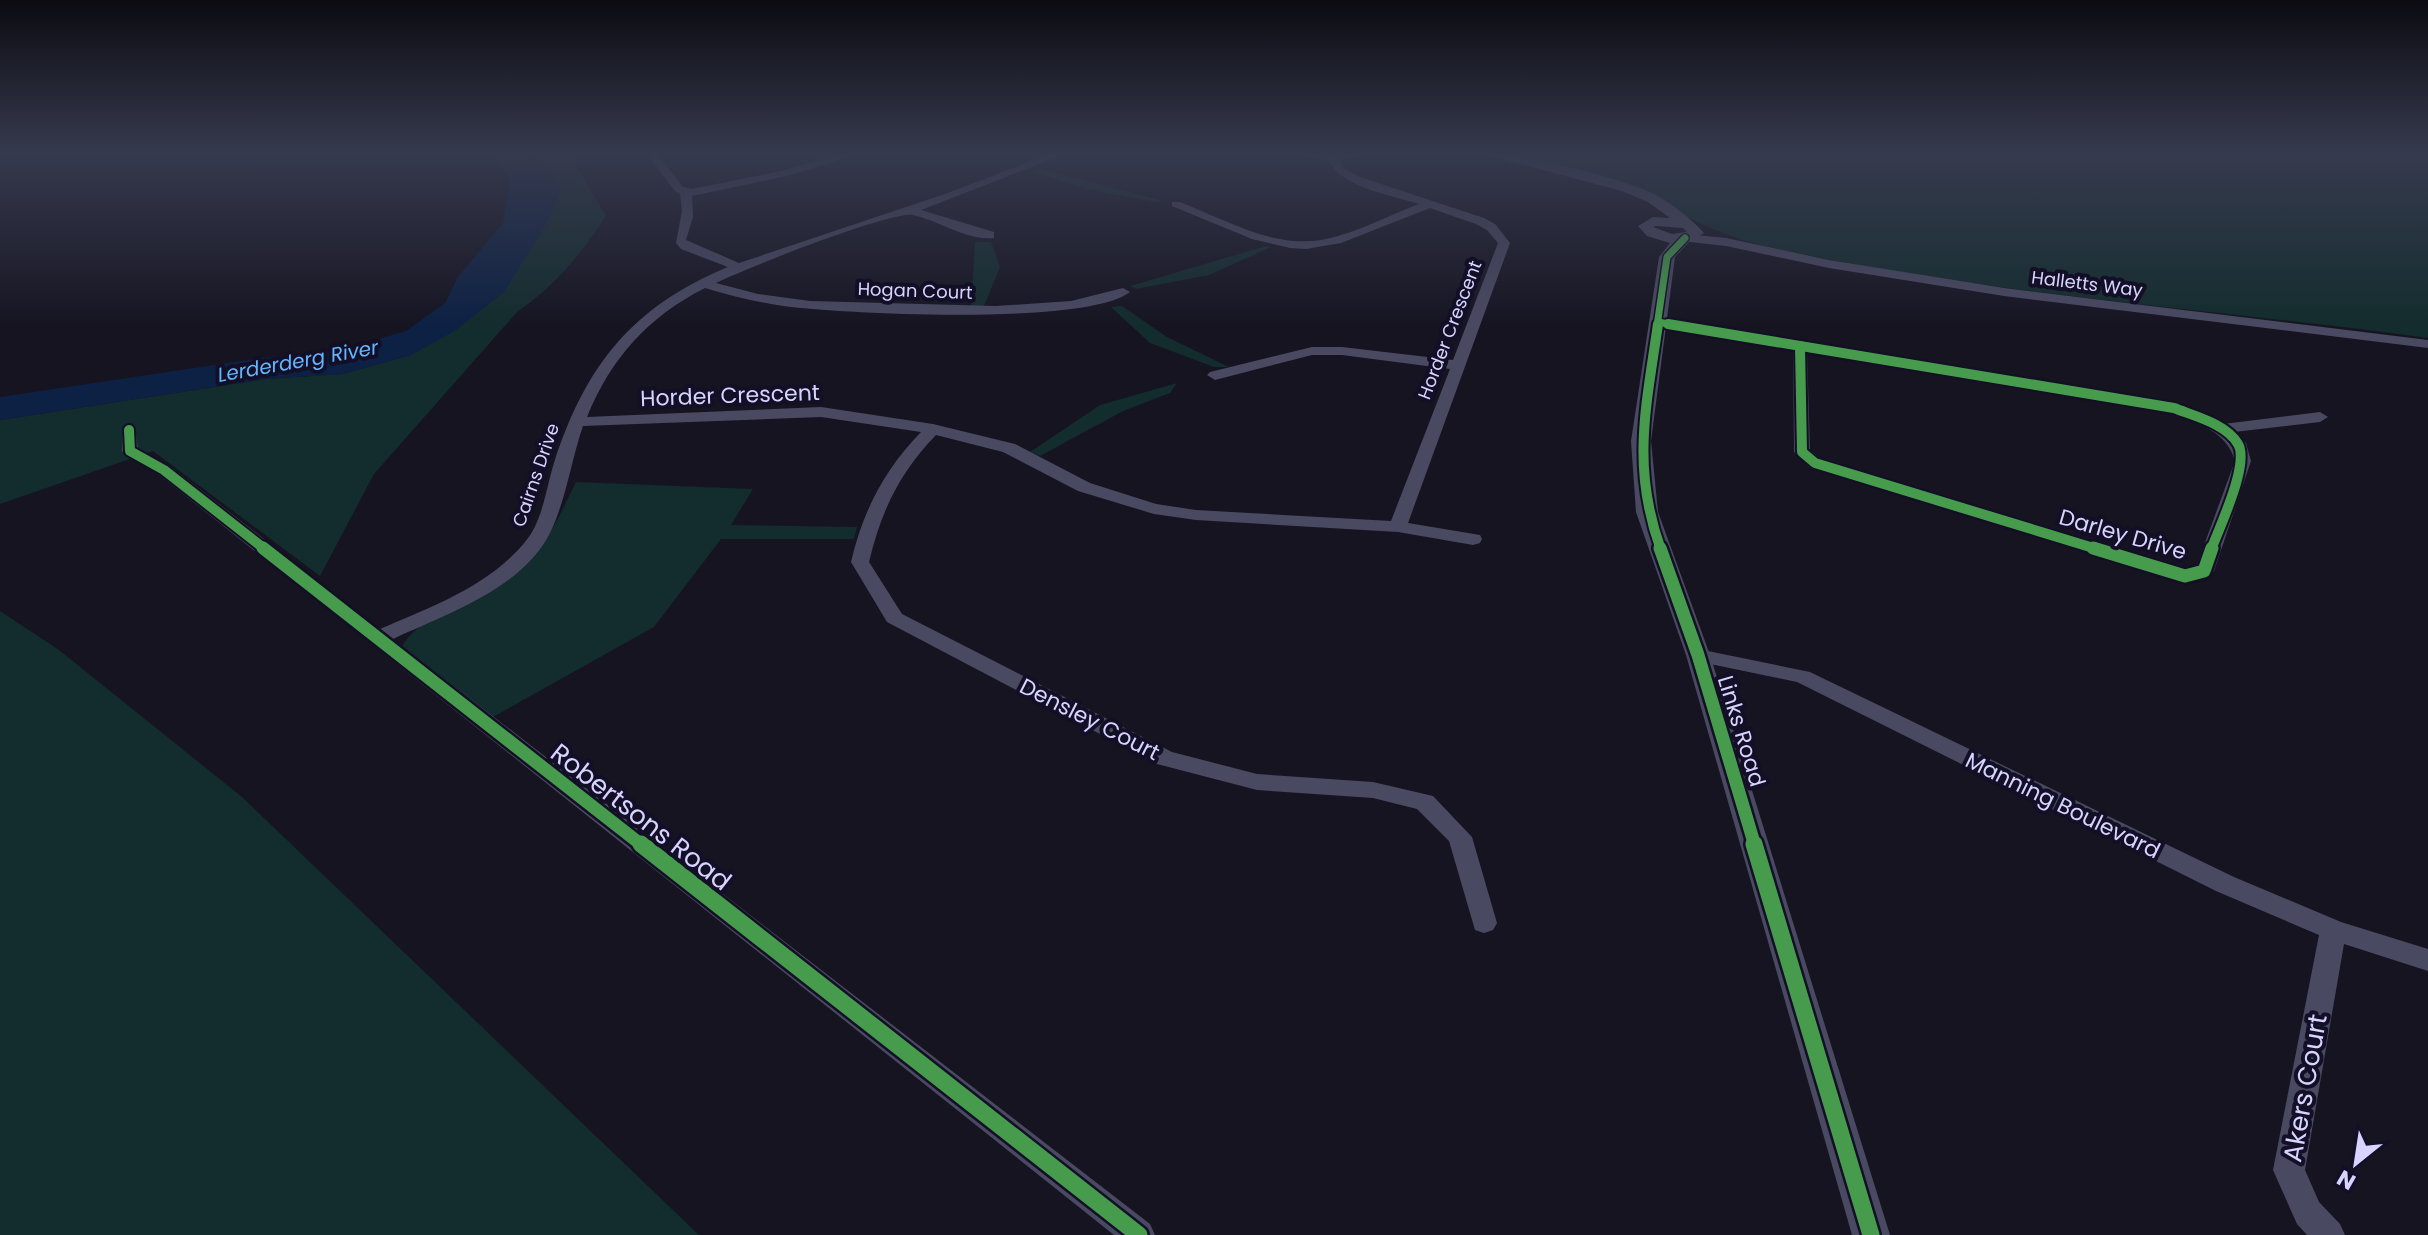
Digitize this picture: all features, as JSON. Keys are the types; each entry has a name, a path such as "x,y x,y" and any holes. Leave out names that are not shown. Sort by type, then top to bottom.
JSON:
{"street":[{"path":"688,212 680,240 685,246 741,268"},
{"name":"Cairns Drive","path":"377,638 452,603 497,576 533,545 546,517 575,422 607,364 631,334 671,302 741,268 842,229 904,212"},
{"path":"915,212 972,232 990,235"},
{"path":"1197,212 1276,241 1305,245 1327,242 1409,212"},
{"name":"Horder Crescent","path":"1398,527 1504,243 1491,227 1452,212"},
{"path":"1661,212 1675,234"},
{"name":"Links Road","path":"1661,212 1675,234 1658,322 1641,441 1647,512 1698,655 1871,1235"},
{"name":"Halletts Way","path":"1675,234 2004,292 2428,344"},
{"name":"Hogan Court","path":"706,284 742,296 787,304 1006,313 1072,306 1123,292"},
{"name":"Darley Drive","path":"1658,322 2174,408 2220,429 2238,443 2243,461 2204,571 2185,576 1815,463 1802,452 1800,346"},
{"path":"1215,375 1312,351 1342,351 1457,365"},
{"name":"Horder Crescent","path":"575,422 821,412 933,429 1009,448 1084,487 1154,509 1196,515 1398,527 1473,539"},
{"path":"2220,429 2320,417"},
{"name":"Densley Court","path":"933,429 905,456 875,503 866,531 860,562 894,618 1165,758 1257,782 1373,790 1425,802 1460,837 1484,923"},
{"name":"Robertsons Road","path":"129,430 130,451 164,470 1139,1235"},
{"name":"Manning Boulevard","path":"1698,655 1803,677 2225,884 2333,930 2428,960"},
{"name":"Akers Court","path":"2329,1235 2308,1213 2289,1170 2333,930"}],"green space":[{"path":"515,212 603,212 606,216 567,268 517,312 374,474 320,576 153,451 0,504 0,420 265,379 342,374 411,355"},
{"path":"1675,212 2428,212 2428,338 1932,277 1769,247 1706,226"},
{"path":"975,242 991,242 1000,267 982,311 971,311"},
{"path":"1271,247 1209,275 1136,289 1130,286"},
{"path":"1122,306 1167,337 1229,367 1214,367 1150,343 1111,307"},
{"path":"1177,383 1170,393 1123,411 1040,456 1030,452 1100,405"},
{"path":"576,482 753,489 731,525 857,527 854,539 721,539 654,627 493,717 402,646 423,624 491,588 530,559 548,537"},
{"path":"0,611 59,650 242,797 699,1235 0,1235"}],"water":[{"name":"Lerderderg River","path":"505,212 552,212 504,292 456,330 411,355 342,374 265,379 0,420 0,397 261,358 340,350 406,331 446,302 457,278 503,223"}],"cycle path":[{"path":"1685,238 1667,257 1641,441 1647,512 1698,655 1871,1235"},
{"path":"1658,322 2174,408 2212,423 2238,443 2243,461 2204,571 2185,576 1815,463 1802,452 1800,346"},
{"path":"129,430 130,451 164,470 1139,1235"}]}
